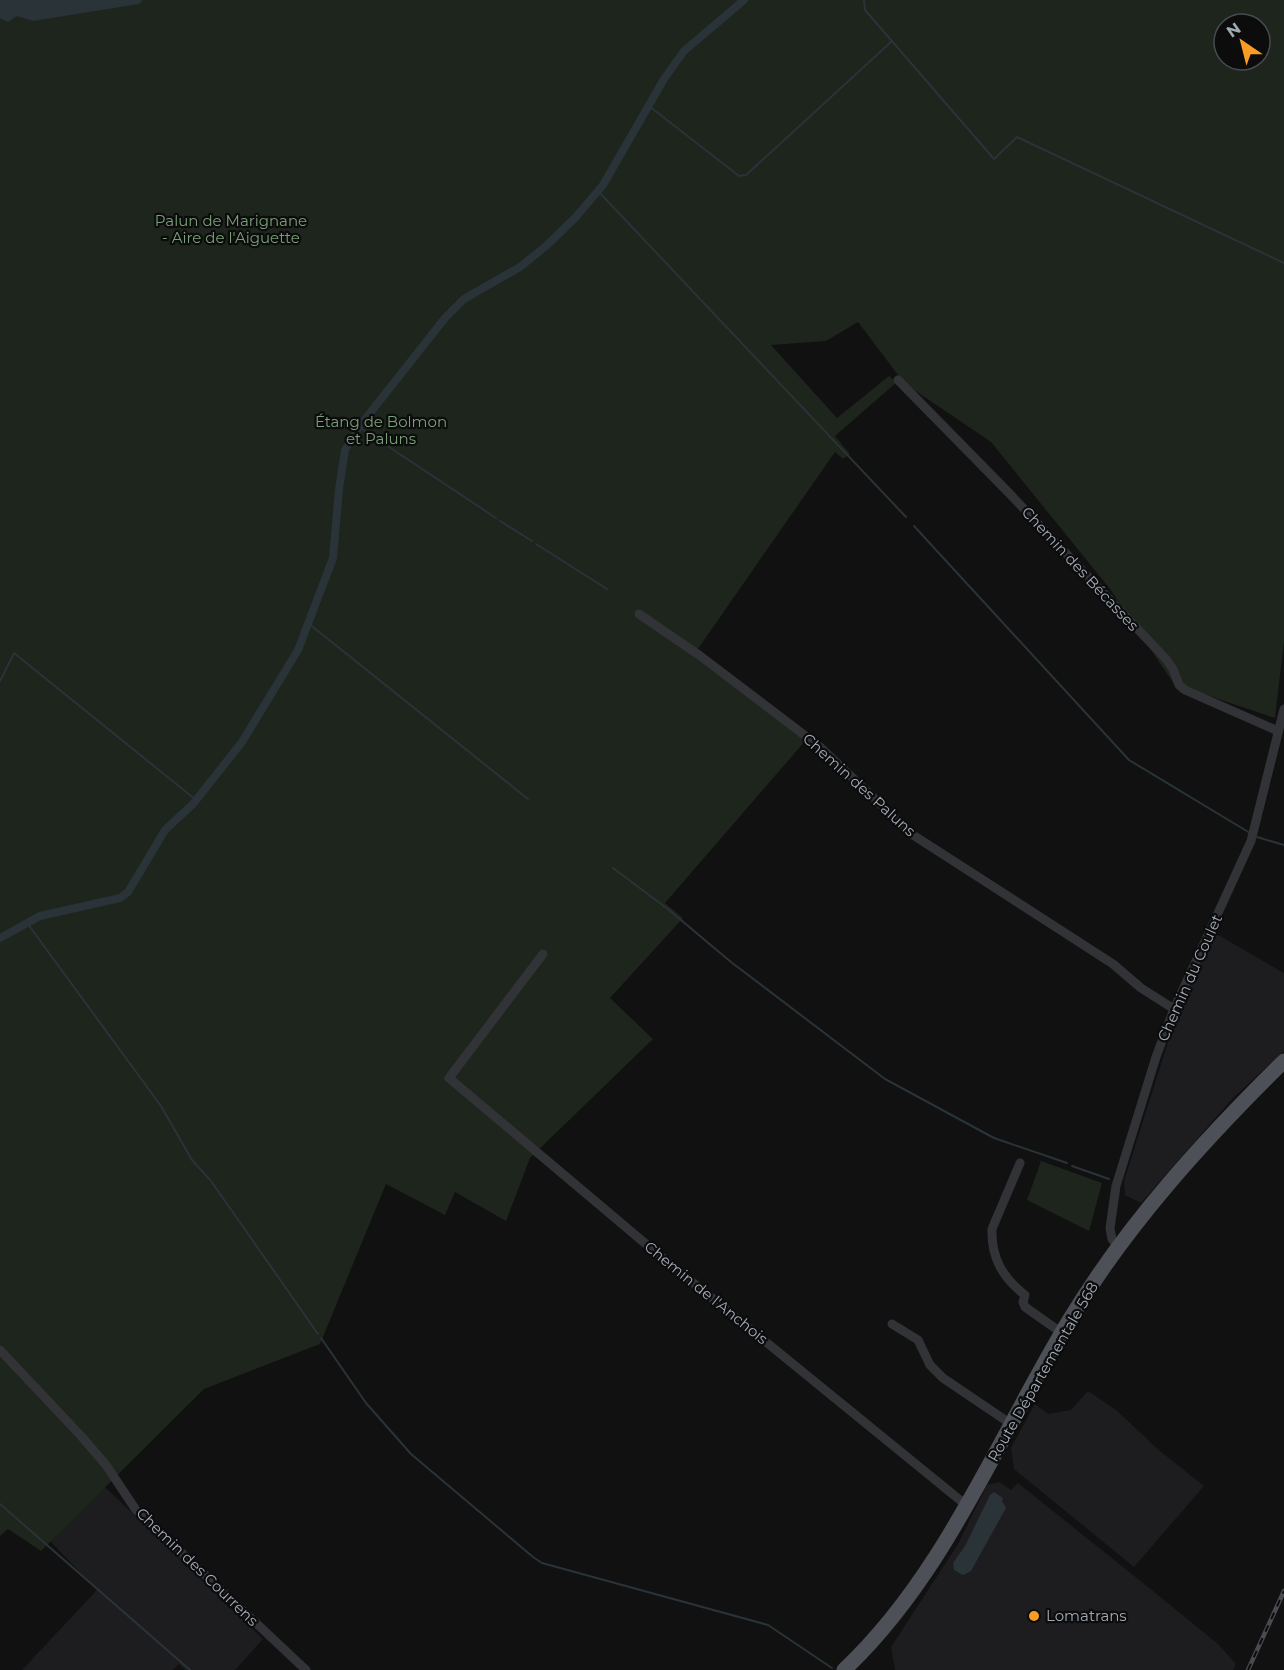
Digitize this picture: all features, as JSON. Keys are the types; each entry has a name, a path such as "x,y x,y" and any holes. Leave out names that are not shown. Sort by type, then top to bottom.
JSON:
{"main road":[{"name":"Route Départementale 568","path":"844,1670 882,1632 910,1597 966,1505 1062,1332 1118,1247 1201,1146 1284,1061"}],"street":[{"name":"Chemin des Bécasses","path":"898,380 1166,659 1182,688 1278,731"},
{"name":"Chemin des Paluns","path":"639,614 699,655 820,747 913,835 1113,964 1141,988 1174,1010"},
{"name":"Chemin du Coulet","path":"1118,1247 1112,1239 1110,1228 1116,1186 1156,1058 1174,1010 1251,841 1284,709"},
{"name":"Chemin de l'Anchois","path":"543,954 449,1078 653,1250 966,1505"},
{"path":"1020,1163 994,1222 992,1239 994,1252 1006,1279 1025,1295 1023,1302 1025,1307 1062,1332"},
{"path":"891,1324 918,1340 930,1365 943,1378 1011,1424"},
{"name":"Chemin des Courrens","path":"0,1350 106,1465 136,1510 306,1670"}],"shaded area":[{"path":"0,0 143,0 139,4 33,21 17,16 8,22 0,18"},
{"path":"1213,932 1284,973 1284,1051 1233,1098 1141,1203 1125,1195 1124,1181 1175,1020"},
{"name":"Lomatrans","path":"1088,1391 1116,1410 1160,1451 1204,1486 1134,1567 1014,1469 1011,1448 1035,1404 1048,1414 1071,1410"},
{"name":"Lomatrans","path":"999,1482 1011,1490 1018,1483 1148,1587 1218,1644 1236,1664 1233,1670 895,1670 891,1647 958,1544 987,1485"},
{"path":"104,1486 263,1639 235,1670 185,1670 179,1664 173,1670 22,1670 97,1590 50,1541"},
{"path":"994,1492 1003,1498 1002,1501 1006,1508 971,1571 963,1575 954,1570 953,1563 965,1546 990,1495"}],"green space":[{"name":"Étang de Bolmon et Paluns","path":"0,0 1284,0 1284,641 1275,718 1174,684 1110,589 991,442 904,383 858,322 826,341 771,345 837,418 889,376 897,382 835,436 850,454 843,459 835,452 693,656 806,740 665,903 683,918 610,998 653,1039 530,1158 506,1221 455,1192 445,1215 386,1184 320,1344 204,1389 41,1551 8,1529 0,1536"},
{"path":"1041,1161 1102,1183 1089,1231 1027,1200"}],"waterway":[{"path":"0,938 40,916 120,898 128,892 165,830 193,804 242,742 298,650 333,558 345,450 359,427 445,318 464,299 520,267 575,218 603,185 664,79 684,51 744,0"},
{"path":"864,0 865,10 994,159 1017,137 1284,263"},
{"path":"649,106 739,176 746,175 892,41"},
{"path":"598,191 906,517"},
{"path":"359,427 496,518"},
{"path":"500,521 532,541"},
{"path":"914,526 1129,760 1250,833"},
{"path":"536,544 607,589"},
{"path":"308,623 528,799"},
{"path":"0,681 14,653 196,800"},
{"path":"1257,837 1284,845"},
{"path":"613,868 669,910 731,962 885,1079 994,1138 1067,1163"},
{"path":"30,922 30,927 161,1106 192,1160 211,1181 318,1334"},
{"path":"1072,1166 1109,1179"},
{"path":"321,1338 366,1403 411,1454 542,1563 768,1625 832,1668"},
{"path":"0,1504 190,1670"}],"railway":[{"path":"1248,1670 1284,1591"}],"place":[{"name":"Lomatrans","path":"1034,1616"}],"park label":[{"name":"Palun de Marignane - Aire de l'Aiguette","path":"231,230"}]}
